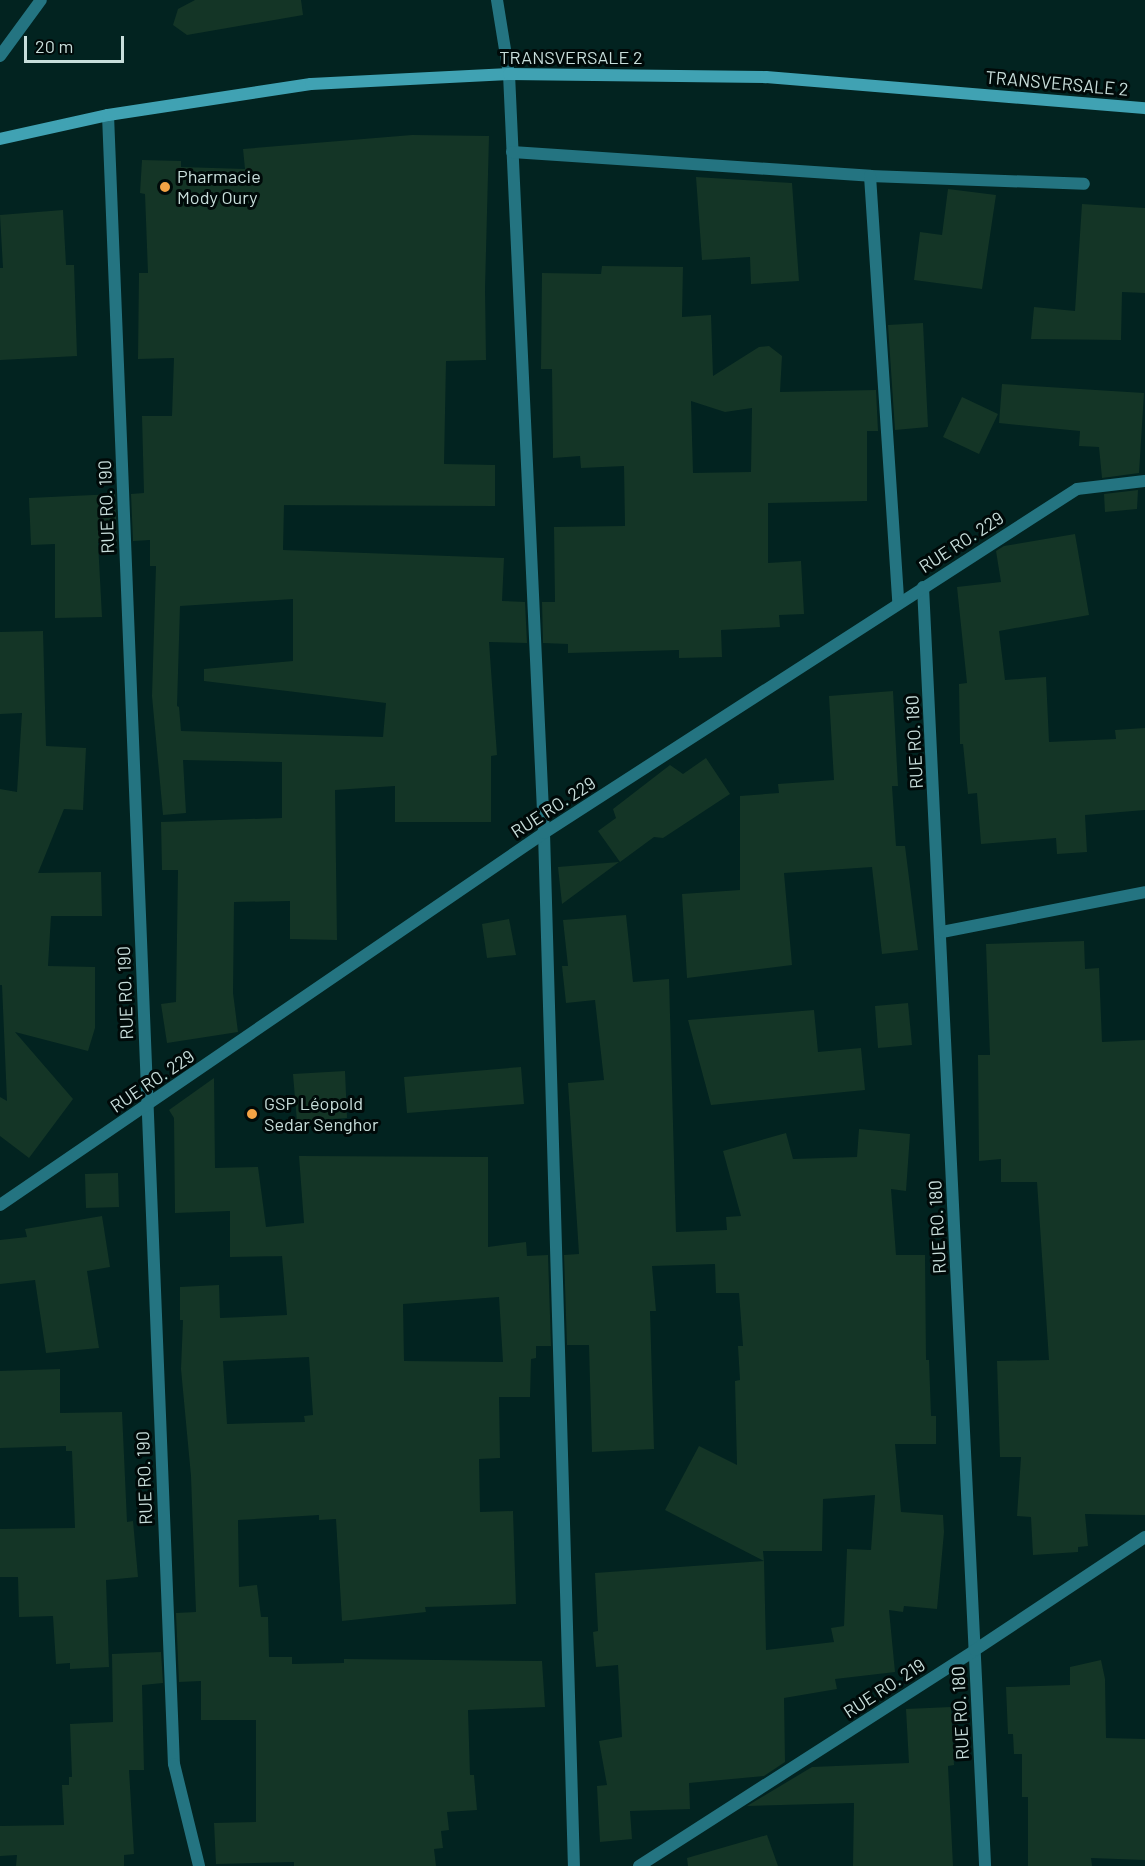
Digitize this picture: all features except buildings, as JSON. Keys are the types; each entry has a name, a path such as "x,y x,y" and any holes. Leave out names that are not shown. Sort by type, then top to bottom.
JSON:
{"main road":[{"name":"TRANSVERSALE 2","path":"0,139 108,115 310,84 509,74 766,76 1145,108"}],"street":[{"path":"0,56 41,0"},
{"path":"497,0 509,74 544,833 574,1866"},
{"name":"RUE RO. 190","path":"108,115 174,1764 198,1866"},
{"path":"512,152 870,177 1084,184"},
{"path":"870,177 898,603"},
{"name":"RUE RO. 229","path":"0,1205 147,1107 544,833 1077,489 1145,481"},
{"name":"RUE RO. 180","path":"923,587 942,932 985,1866"},
{"path":"942,932 1145,892"},
{"name":"RUE RO. 219","path":"639,1866 975,1650 1145,1537"}],"place":[{"name":"Pharmacie Mody Oury","path":"165,187"},
{"name":"GSP Léopold Sedar Senghor","path":"252,1114"}]}
